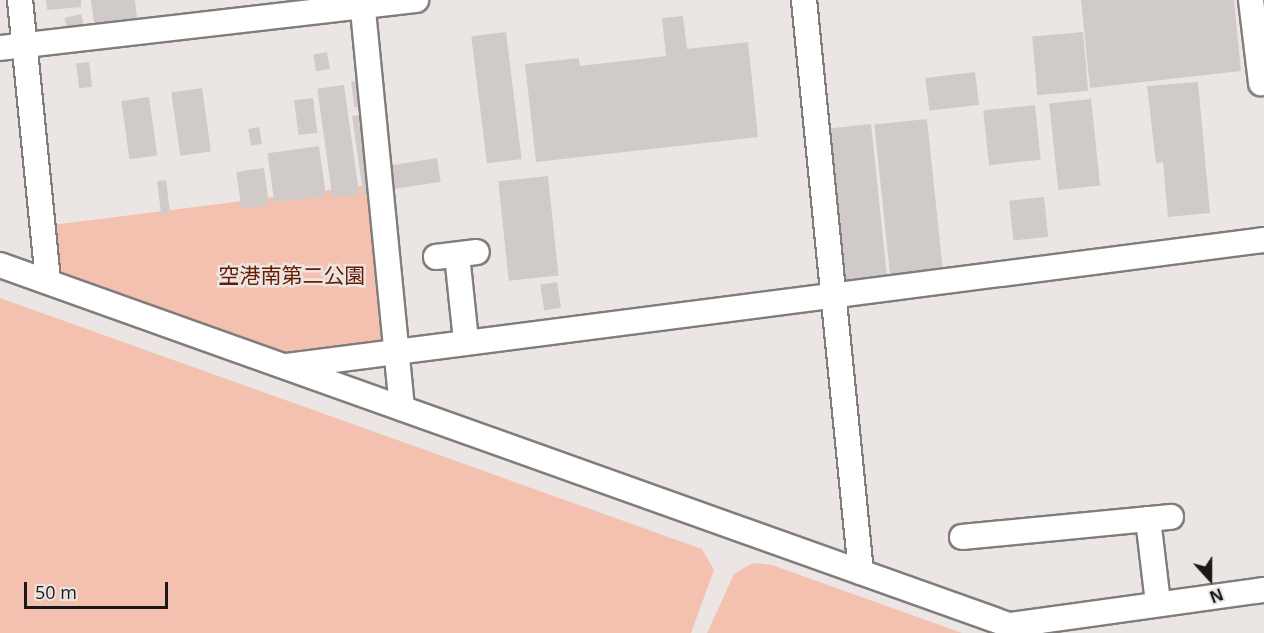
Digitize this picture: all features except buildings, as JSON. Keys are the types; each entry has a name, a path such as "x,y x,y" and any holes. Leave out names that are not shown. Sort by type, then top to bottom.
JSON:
{"street":[{"path":"21,0 48,282"},
{"path":"0,48 362,3 416,0"},
{"path":"804,0 836,294 861,572"},
{"path":"1251,0 1261,83"},
{"path":"362,3 402,408"},
{"path":"284,366 1264,240"},
{"path":"456,255 466,341"},
{"path":"0,265 1020,629 1158,603 1264,590"},
{"path":"962,537 1160,518 1158,603"}],"green space":[{"name":"空港南第二公園","path":"368,185 388,342 279,356 58,275 52,225"},
{"path":"0,298 702,549 714,570 691,633 0,633"},
{"path":"753,563 772,565 962,633 707,633 734,574"}]}
